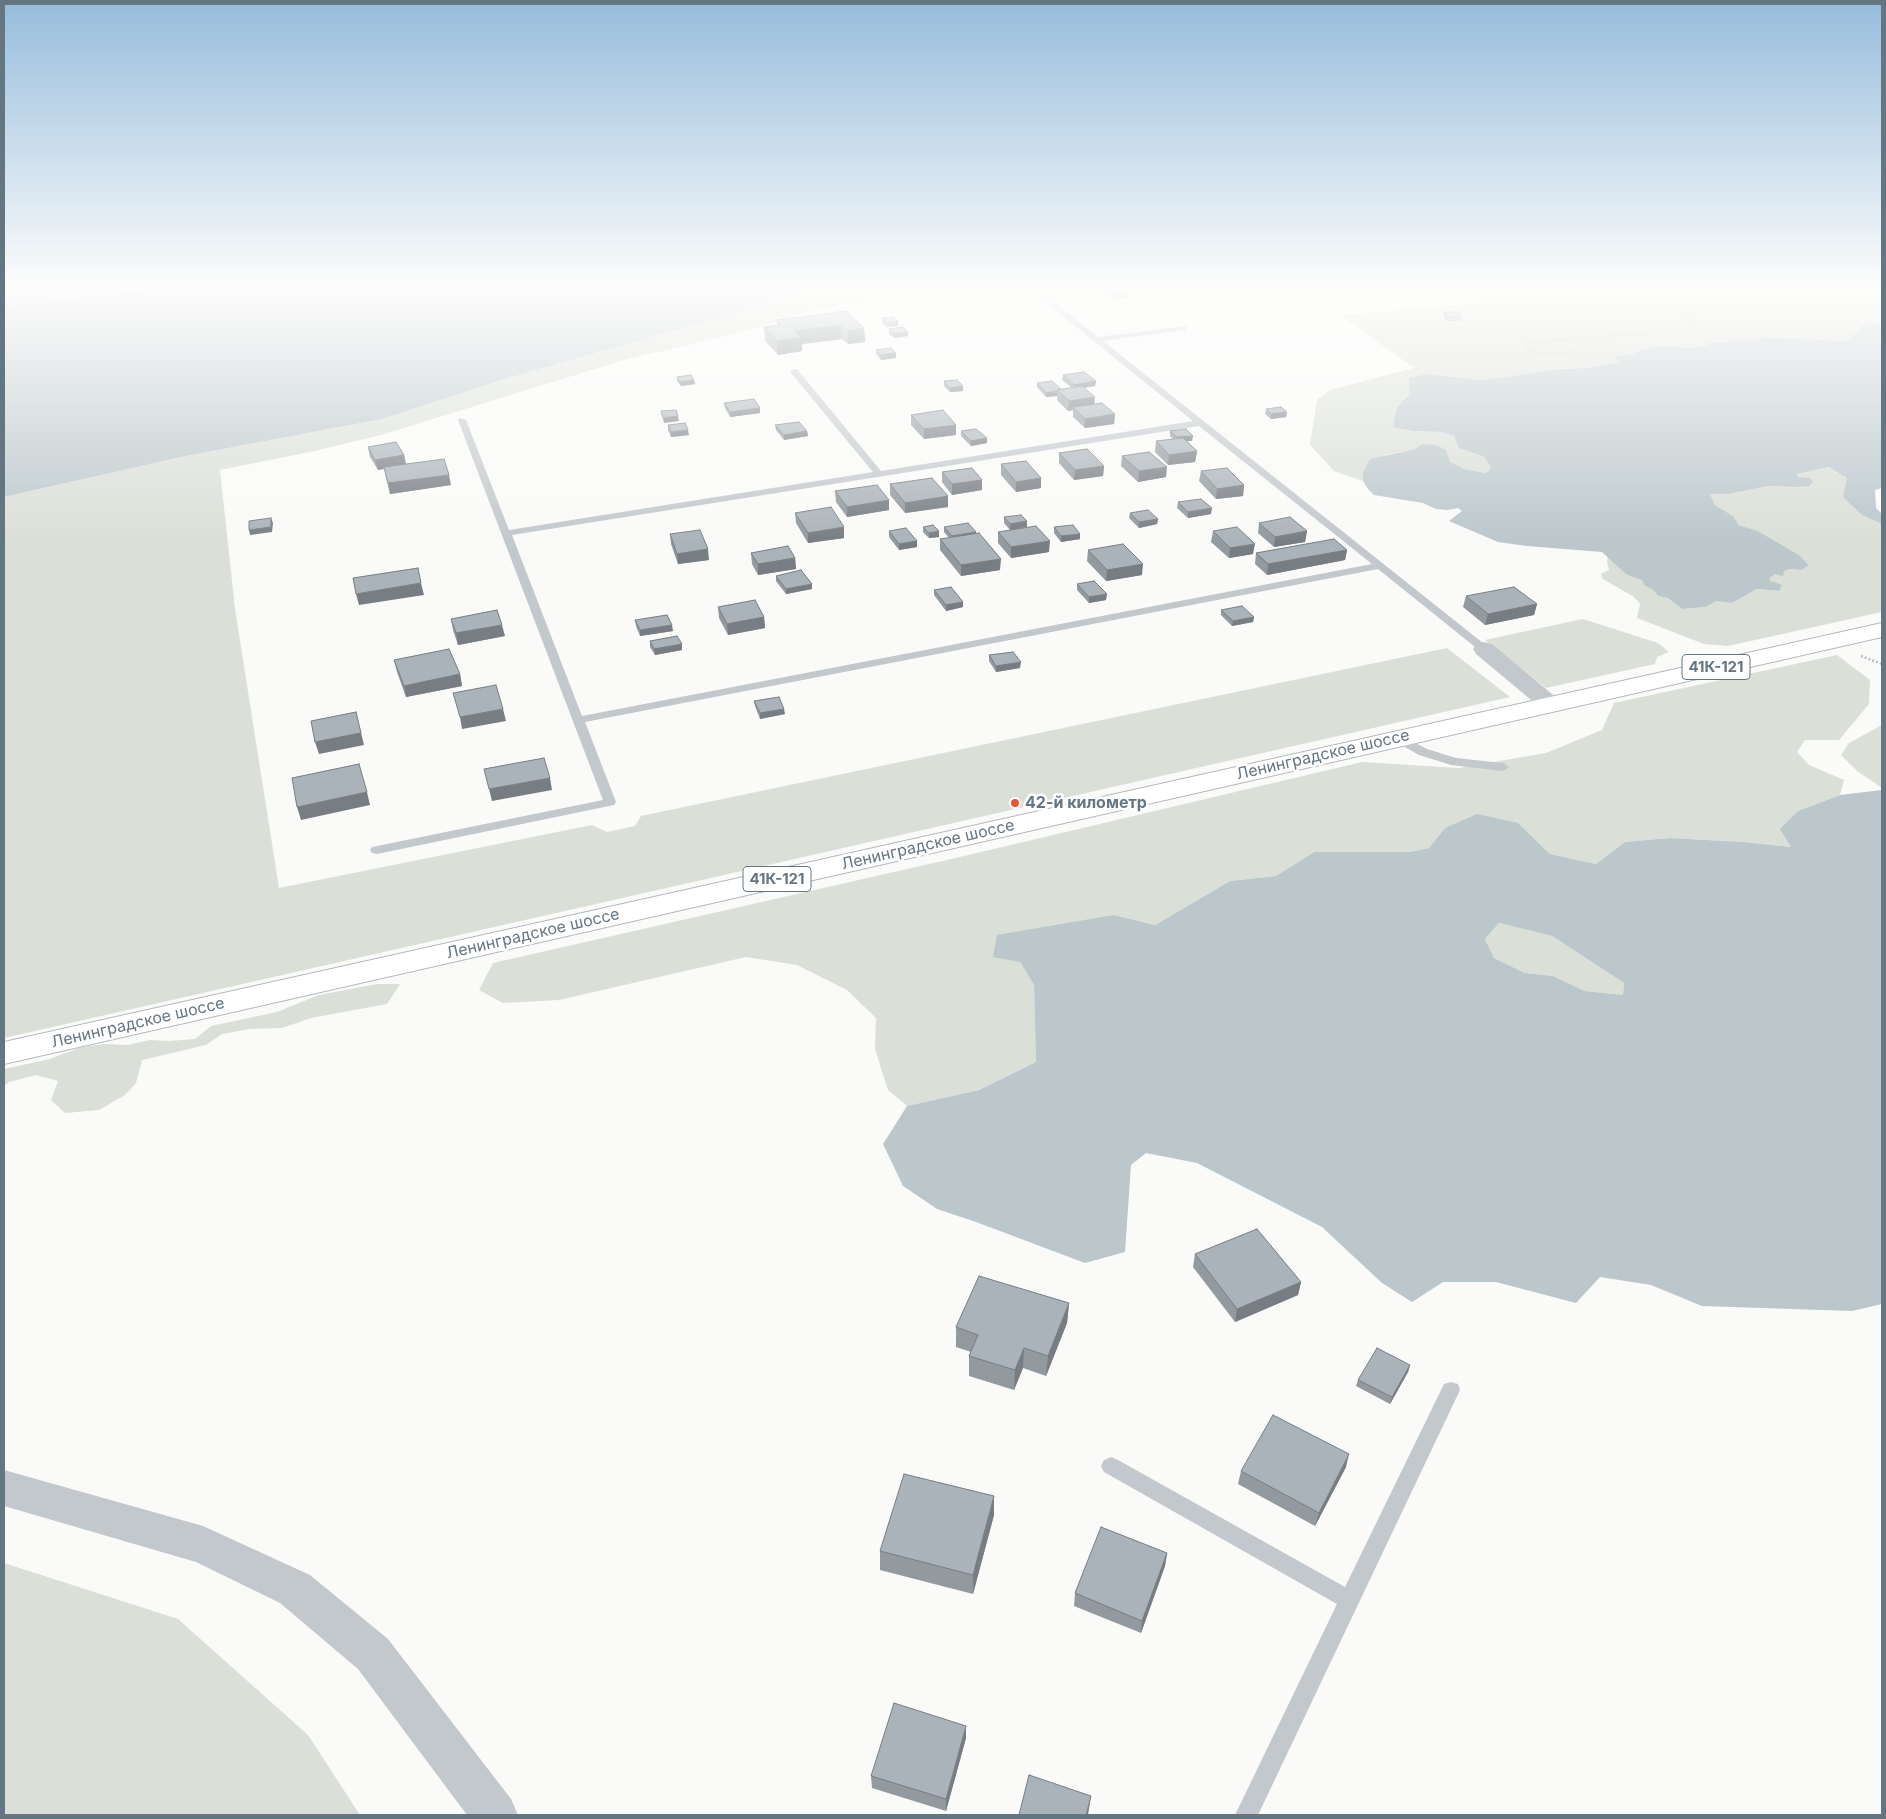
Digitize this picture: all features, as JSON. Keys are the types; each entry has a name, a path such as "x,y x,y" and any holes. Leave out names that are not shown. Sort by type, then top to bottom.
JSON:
{"main road":[{"name":"Ленинградское шоссе","path":"4,1053 1882,630"}],"street":[{"path":"1484,649 1550,704"},
{"path":"4,1488 202,1545 295,1589 373,1654 495,1815"}],"lane":[{"path":"796,374 879,474"},
{"path":"1138,374 1484,649"},
{"path":"377,850 610,802 462,420"},
{"path":"506,533 1199,423"},
{"path":"578,720 1379,566"},
{"path":"1398,738 1423,752 1455,762 1503,767"},
{"path":"1246,1815 1451,1390"},
{"path":"1111,1466 1349,1600"}],"shaded area":[{"path":"4,374 522,374 382,419 181,457 4,497"},
{"path":"522,374 579,374 381,435 310,452 220,470 235,609 279,888 592,825 607,832 635,826 641,816 1447,648 1510,697 4,1038 4,497 181,457 382,419"},
{"path":"1392,374 1526,374 1483,380 1426,374 1397,407 1414,431 1442,432 1454,436 1459,448 1486,457 1491,468 1486,473 1464,469 1415,449 1385,455 1363,472 1363,481 1334,471 1310,445 1317,400 1330,390"},
{"path":"1426,374 1483,380 1526,374 1882,374 1882,488 1875,490 1876,508 1882,514 1882,524 1862,515 1843,497 1847,478 1828,467 1797,474 1798,477 1810,478 1813,482 1809,486 1768,486 1729,494 1710,494 1715,505 1733,516 1739,525 1758,531 1799,555 1809,565 1802,570 1789,569 1784,571 1783,576 1775,574 1770,578 1771,581 1782,585 1779,591 1757,589 1732,603 1716,601 1706,607 1682,609 1668,598 1658,596 1653,590 1644,585 1642,580 1627,575 1602,552 1498,542 1449,521 1462,511 1458,508 1448,510 1436,509 1423,503 1374,495 1368,489 1363,481 1363,472 1370,459 1415,449 1422,444 1436,445 1446,450 1450,462 1464,469 1486,473 1491,468 1485,457 1459,448 1454,436 1442,432 1414,431 1393,427 1397,407 1409,394 1409,378"},
{"path":"1827,467 1847,478 1862,515 1882,524 1882,612 1728,646 1704,644 1637,618 1640,604 1634,597 1603,579 1601,574 1609,570 1608,556 1627,575 1642,580 1644,585 1653,590 1658,596 1668,598 1682,609 1706,607 1716,601 1732,603 1757,589 1778,591 1770,578 1789,569 1802,570 1809,565 1799,555 1758,531 1739,525 1733,516 1715,505 1710,494 1729,494 1768,486 1795,487 1797,474"},
{"path":"1583,619 1658,643 1669,652 1657,657 1655,664 1546,688 1485,640"},
{"path":"1837,655 1870,680 1869,704 1839,740 1805,740 1797,752 1809,765 1844,780 1840,795 1798,811 1792,847 1669,838 1625,842 1596,864 1550,854 1518,823 1445,828 1429,848 1410,852 1314,852 1276,876 1230,881 1155,925 1114,915 1073,924 1020,962 1034,985 1036,1062 979,1090 907,1106 888,1090 875,1049 876,1018 847,990 797,965 746,957 559,1000 503,1003 479,990 493,963 960,857 1362,762 1459,768 1546,753 1602,730 1614,703"},
{"path":"1882,725 1882,788 1857,771 1841,755 1849,743"},
{"path":"1882,790 1882,1304 1852,1311 1702,1306 1651,1285 1600,1277 1576,1303 1496,1282 1443,1282 1412,1302 1382,1283 1322,1227 1197,1163 1146,1153 1131,1165 1125,1252 1085,1263 937,1209 903,1186 883,1144 907,1106 979,1090 1036,1062 1034,985 1020,962 993,957 997,935 1114,915 1155,925 1230,881 1276,876 1314,852 1410,852 1429,848 1445,828 1477,814 1518,823 1550,854 1596,864 1625,842 1669,838 1744,842 1791,847 1780,829 1798,811 1840,795","holes":["1499,923 1552,936 1624,983 1623,995 1585,991 1553,976 1525,973 1494,958 1485,939"]},
{"path":"1499,923 1552,936 1624,983 1623,995 1585,991 1553,976 1525,973 1494,958 1485,939"},
{"path":"377,984 400,984 387,1004 311,1018 282,1028 250,1029 222,1034 206,1045 142,1060 136,1083 125,1095 99,1110 65,1113 51,1100 58,1081 36,1075 9,1082 4,1086 4,1069 50,1059 82,1047 105,1044 128,1045 150,1040 195,1039 211,1026 277,1012 319,995"},
{"path":"4,1563 178,1619 308,1735 360,1815 4,1815"}],"building":[{"path":"1087,374 1096,381 1074,385 1063,375"},
{"path":"691,375 694,380 680,382 677,377"},
{"path":"957,380 963,386 950,388 944,381"},
{"path":"1052,381 1061,389 1046,393 1037,383"},
{"path":"1082,386 1095,397 1069,401 1057,390"},
{"path":"754,399 760,408 730,412 724,403"},
{"path":"1102,403 1115,414 1085,419 1073,407"},
{"path":"1281,407 1287,412 1271,414 1266,409"},
{"path":"676,410 678,416 663,418 661,411"},
{"path":"943,410 956,425 924,429 911,415"},
{"path":"799,422 807,431 784,435 775,425"},
{"path":"685,423 688,430 671,432 668,425"},
{"path":"976,429 987,438 971,441 961,431"},
{"path":"1186,429 1193,436 1177,437 1170,431"},
{"path":"1183,438 1197,451 1169,455 1156,441"},
{"path":"396,442 404,455 375,460 368,447"},
{"path":"1087,449 1104,466 1075,470 1059,453"},
{"path":"1149,452 1167,467 1139,471 1122,456"},
{"path":"444,459 449,475 388,483 384,467"},
{"path":"1026,461 1041,478 1016,482 1001,464"},
{"path":"972,468 982,480 952,484 942,472"},
{"path":"1227,468 1244,485 1217,489 1201,471"},
{"path":"932,478 948,496 905,503 890,484"},
{"path":"877,485 889,500 847,507 835,491"},
{"path":"1201,499 1212,508 1188,512 1178,502"},
{"path":"831,507 844,527 808,533 795,513"},
{"path":"1148,510 1158,519 1139,522 1130,513"},
{"path":"1021,515 1027,521 1010,524 1004,517"},
{"path":"1290,517 1307,531 1275,537 1259,523"},
{"path":"271,518 271,527 249,530 249,521"},
{"path":"968,523 976,532 952,536 944,527"},
{"path":"933,525 939,531 929,533 923,527"},
{"path":"1073,525 1080,534 1061,536 1054,527"},
{"path":"1036,526 1050,541 1011,547 998,532"},
{"path":"1237,527 1255,544 1230,548 1213,531"},
{"path":"906,528 917,541 899,544 889,531"},
{"path":"700,530 708,549 677,554 670,534"},
{"path":"979,533 1001,559 961,565 940,539"},
{"path":"1334,539 1347,550 1268,564 1256,553"},
{"path":"1123,544 1143,564 1107,570 1088,550"},
{"path":"788,546 795,558 758,564 751,553"},
{"path":"418,568 421,583 356,594 353,578"},
{"path":"801,570 812,584 786,589 776,576"},
{"path":"1094,581 1107,594 1089,597 1077,584"},
{"path":"951,587 963,602 946,605 934,590"},
{"path":"1514,587 1537,604 1488,614 1466,596"},
{"path":"755,600 764,617 727,624 718,607"},
{"path":"1242,606 1254,617 1233,621 1221,610"},
{"path":"497,610 502,625 456,633 451,619"},
{"path":"667,615 672,625 640,630 635,620"},
{"path":"677,636 682,644 654,649 650,641"},
{"path":"449,649 460,674 404,686 394,660"},
{"path":"1013,652 1021,662 996,666 989,655"},
{"path":"496,685 503,709 460,717 453,693"},
{"path":"779,697 784,709 760,713 754,701"},
{"path":"356,712 361,733 315,742 311,721"},
{"path":"544,758 550,778 489,789 484,769"},
{"path":"359,764 367,792 297,807 292,778"},
{"path":"1257,1229 1301,1282 1237,1309 1195,1254"},
{"path":"979,1276 1069,1303 1048,1356 1024,1348 1015,1370 969,1356 978,1335 956,1327"},
{"path":"1377,1348 1410,1365 1392,1397 1358,1380"},
{"path":"1273,1415 1349,1454 1319,1513 1241,1471"},
{"path":"904,1474 994,1496 973,1575 880,1551"},
{"path":"1101,1527 1167,1553 1142,1621 1075,1593"},
{"path":"894,1703 966,1726 946,1799 871,1776"},
{"path":"1029,1775 1091,1796 1086,1815 1019,1815"}],"place":[{"name":"42-й километр","path":"1015,803"}]}
